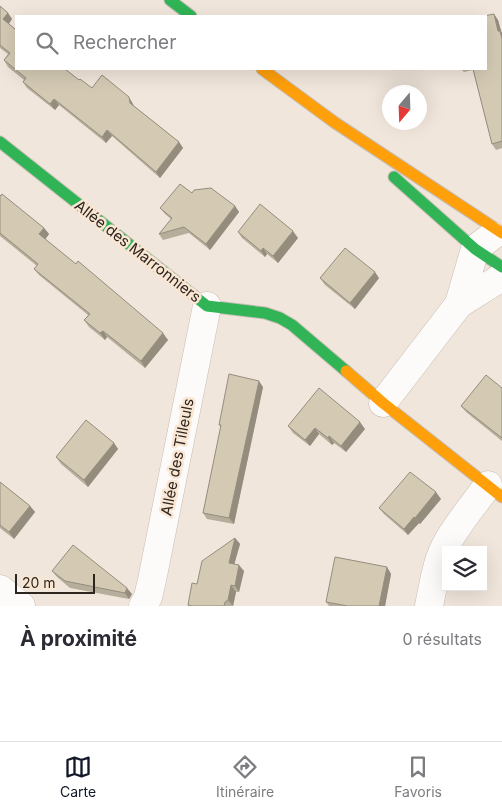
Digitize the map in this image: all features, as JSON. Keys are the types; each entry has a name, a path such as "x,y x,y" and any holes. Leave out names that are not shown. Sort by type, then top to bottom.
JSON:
{"street":[{"path":"170,0 190,15"},
{"path":"263,70 334,122 501,231 475,249 459,304"},
{"path":"334,122 475,249 502,267"},
{"name":"Allée des Marronniers","path":"0,142 207,306 266,313 292,325 383,403 495,491"},
{"path":"383,403 459,304 502,277"},
{"name":"Allée des Tilleuls","path":"143,606 148,597 152,580 207,306"},
{"path":"429,606 437,565 442,552 449,540 495,491"},
{"path":"0,589 21,606"}],"building":[{"path":"0,6 8,13 3,19 15,29 15,69 4,60 10,53 0,45"},
{"path":"494,14 502,39 502,141 492,144 473,70 487,70 487,15"},
{"path":"16,70 66,70 92,88 102,75 129,97 130,103 179,142 156,172 107,130 102,137 54,99 50,104 23,82 26,78"},
{"path":"180,184 192,193 194,190 211,188 235,206 206,244 184,227 159,234 172,218 160,208"},
{"path":"2,194 44,228 39,234 76,264 78,261 163,333 141,361 103,331 100,333 84,320 90,314 34,269 38,264 0,233 0,195"},
{"path":"260,204 293,231 273,256 263,248 261,251 238,232"},
{"path":"345,248 375,272 350,303 320,278"},
{"path":"229,374 259,381 229,518 203,513 221,425 219,425"},
{"path":"486,375 502,388 502,438 461,406"},
{"path":"319,388 360,422 341,446 315,428 305,440 288,426"},
{"path":"86,420 114,443 84,480 56,457"},
{"path":"410,472 436,492 404,529 379,508"},
{"path":"0,482 30,506 9,532 0,525"},
{"path":"235,538 229,563 239,565 235,586 231,585 228,600 224,606 188,605 192,583 197,584 202,561"},
{"path":"73,545 127,588 125,593 65,581 52,571"},
{"path":"335,557 387,567 379,606 348,606 326,602"}],"traffic: fast":[{"path":"170,0 190,15"},
{"path":"0,142 207,306 265,313 280,318 292,325 346,371"},
{"path":"394,177 475,249 502,267"}],"traffic: slow":[{"path":"263,70 334,122 502,233"},
{"path":"346,371 383,403 502,497"}]}
